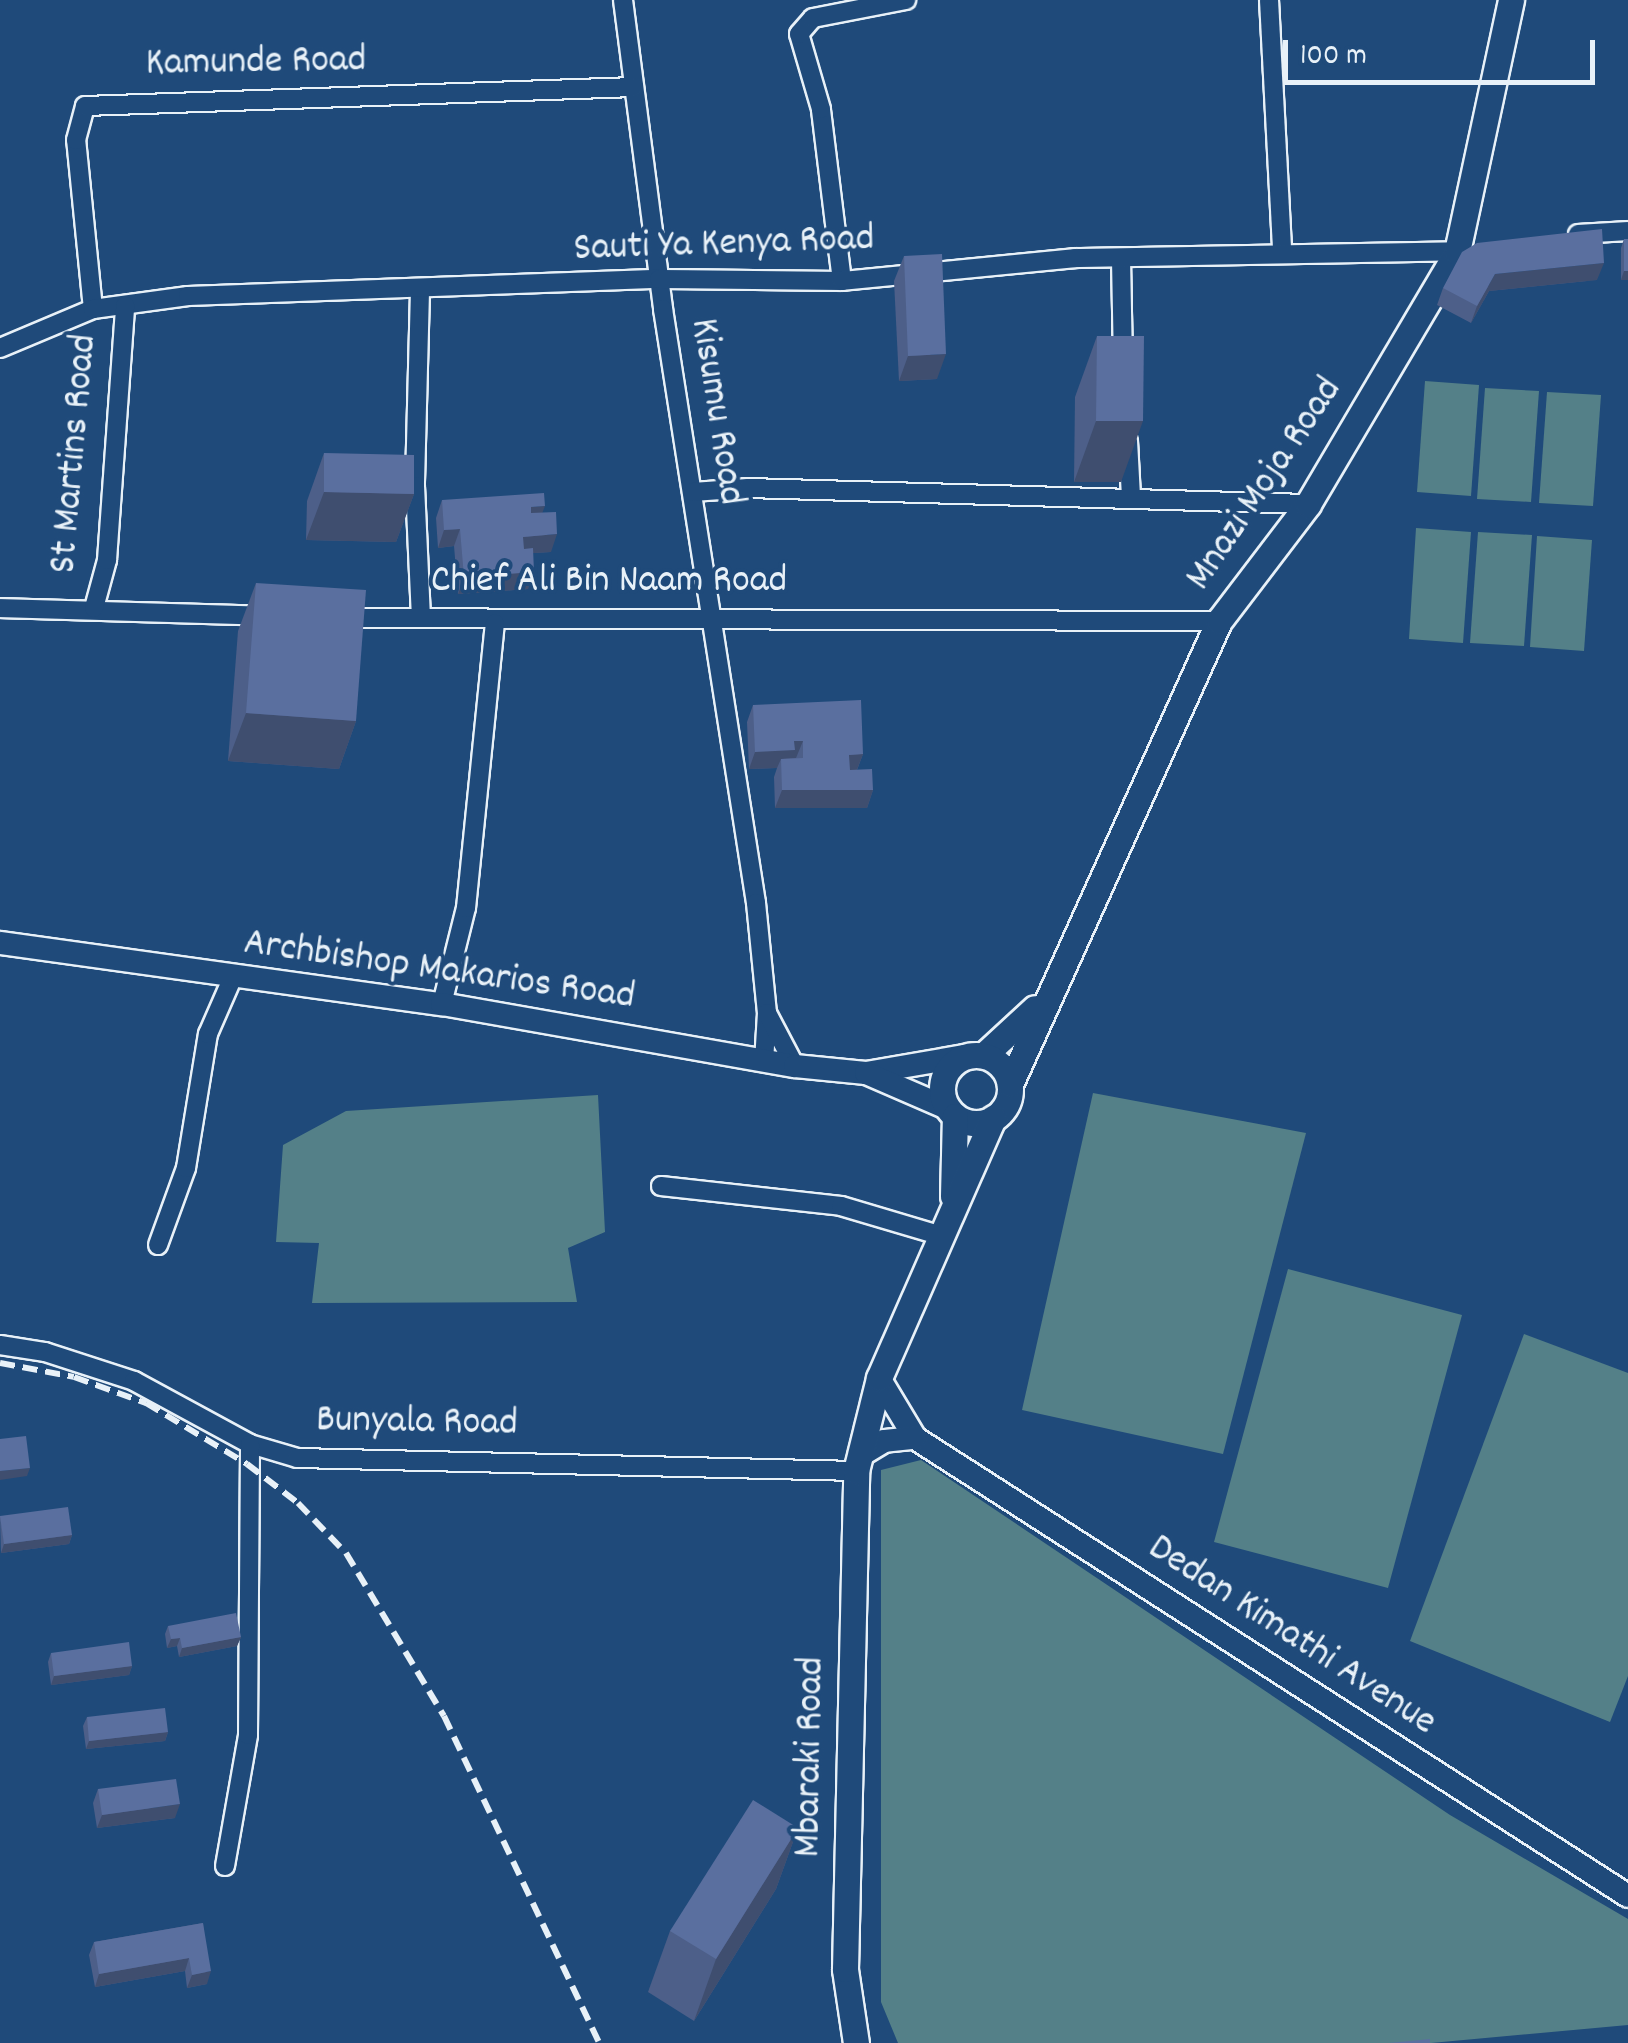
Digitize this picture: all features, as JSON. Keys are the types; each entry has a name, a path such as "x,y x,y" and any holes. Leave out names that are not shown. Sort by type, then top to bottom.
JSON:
{"main road":[{"name":"Mnazi Moja Road","path":"1010,1084 1042,1001 1219,621 1308,504 1458,252 1511,0"},
{"path":"952,1210 951,1112 944,1078 1042,1001"},
{"path":"951,1112 980,1122 1003,1110 1010,1084 996,1061 974,1056"},
{"path":"858,1463 879,1378 993,1118"},
{"name":"Mbaraki Road","path":"856,2043 845,1969 858,1463"}],"street":[{"name":"Kisumu Road","path":"623,0 659,279 767,1013 764,1062"},
{"path":"842,281 821,108 800,34 813,18 906,0"},
{"path":"1269,0 1282,252"},
{"name":"Kamunde Road","path":"94,309 76,140 85,106 634,87"},
{"path":"1565,235 1628,231"},
{"name":"Sauti Ya Kenya Road","path":"0,348 94,309 229,294 659,279 842,281 1121,259 1282,252 1458,252 1491,245"},
{"path":"1121,259 1124,381"},
{"path":"420,290 415,517 422,618"},
{"name":"St Martins Road","path":"94,608 108,560 125,306"},
{"path":"1126,419 1131,496"},
{"path":"693,492 1131,496 1308,504"},
{"path":"0,608 292,617"},
{"name":"Chief Ali Bin Naam Road","path":"312,618 422,618 495,623 711,619 1219,621"},
{"path":"442,1004 466,908 495,623"},
{"name":"Archbishop Makarios Road","path":"0,943 232,979 442,1004 764,1062 866,1073"},
{"path":"158,1245 186,1168 208,1034 232,979"},
{"name":"Kisumu Road","path":"767,1013 795,1066"},
{"path":"866,1073 974,1056"},
{"path":"866,1073 951,1112"},
{"path":"660,1186 841,1206 942,1236"},
{"name":"Bunyala Road","path":"0,1345 84,1362 134,1381 250,1444 336,1461 858,1463"},
{"name":"Dedan Kimathi Avenue","path":"879,1378 915,1438 1628,1896"},
{"path":"858,1463 884,1441 915,1438"},
{"path":"225,1866 248,1734 250,1444"}],"green space":[{"path":"1425,381 1479,385 1471,496 1417,492"},
{"path":"1485,388 1539,391 1531,502 1477,499"},
{"path":"1547,392 1601,395 1593,506 1539,503"},
{"path":"1416,528 1471,532 1463,643 1409,639"},
{"path":"1478,532 1532,535 1524,646 1470,643"},
{"path":"1537,536 1592,540 1584,651 1530,647"},
{"path":"1093,1093 1306,1133 1223,1454 1022,1410"},
{"path":"598,1095 605,1232 568,1248 577,1302 312,1303 319,1243 276,1242 283,1145 346,1111"},
{"path":"1288,1269 1462,1315 1388,1588 1214,1542"},
{"path":"1524,1334 1628,1373 1628,1676 1610,1722 1410,1641"},
{"path":"921,1460 1450,1815 1628,1919 1628,2025 1431,2043 898,2043 881,2002 881,1470"}],"building":[{"path":"1602,229 1604,263 1495,274 1477,306 1443,288 1462,252 1477,243"},
{"path":"1624,239 1628,239 1628,271 1624,271"},
{"path":"942,254 946,354 908,356 904,256"},
{"path":"1097,336 1144,336 1143,421 1096,421"},
{"path":"324,453 414,455 414,494 324,492"},
{"path":"544,493 545,506 531,507 531,513 556,512 557,534 523,537 524,549 533,548 534,572 464,577 460,529 444,530 442,500"},
{"path":"256,583 366,590 356,721 246,713"},
{"path":"861,700 863,754 849,755 850,770 872,769 873,790 782,790 781,759 803,758 803,741 794,741 795,750 755,752 753,705"},
{"path":"26,1436 30,1468 0,1471 0,1439"},
{"path":"68,1507 72,1535 4,1544 0,1516"},
{"path":"236,1613 241,1637 182,1648 180,1638 171,1639 168,1626"},
{"path":"129,1642 132,1666 54,1676 51,1653"},
{"path":"165,1708 168,1732 89,1741 87,1717"},
{"path":"176,1779 180,1804 102,1815 98,1789"},
{"path":"753,1800 798,1828 716,1959 670,1931"},
{"path":"203,1923 211,1971 192,1975 189,1958 99,1974 94,1942"},
{"path":"1430,2039 1430,2043 1389,2043"}],"railway":[{"path":"0,1363 74,1377 146,1403 247,1464 298,1503 346,1553 444,1716 599,2043"}]}
